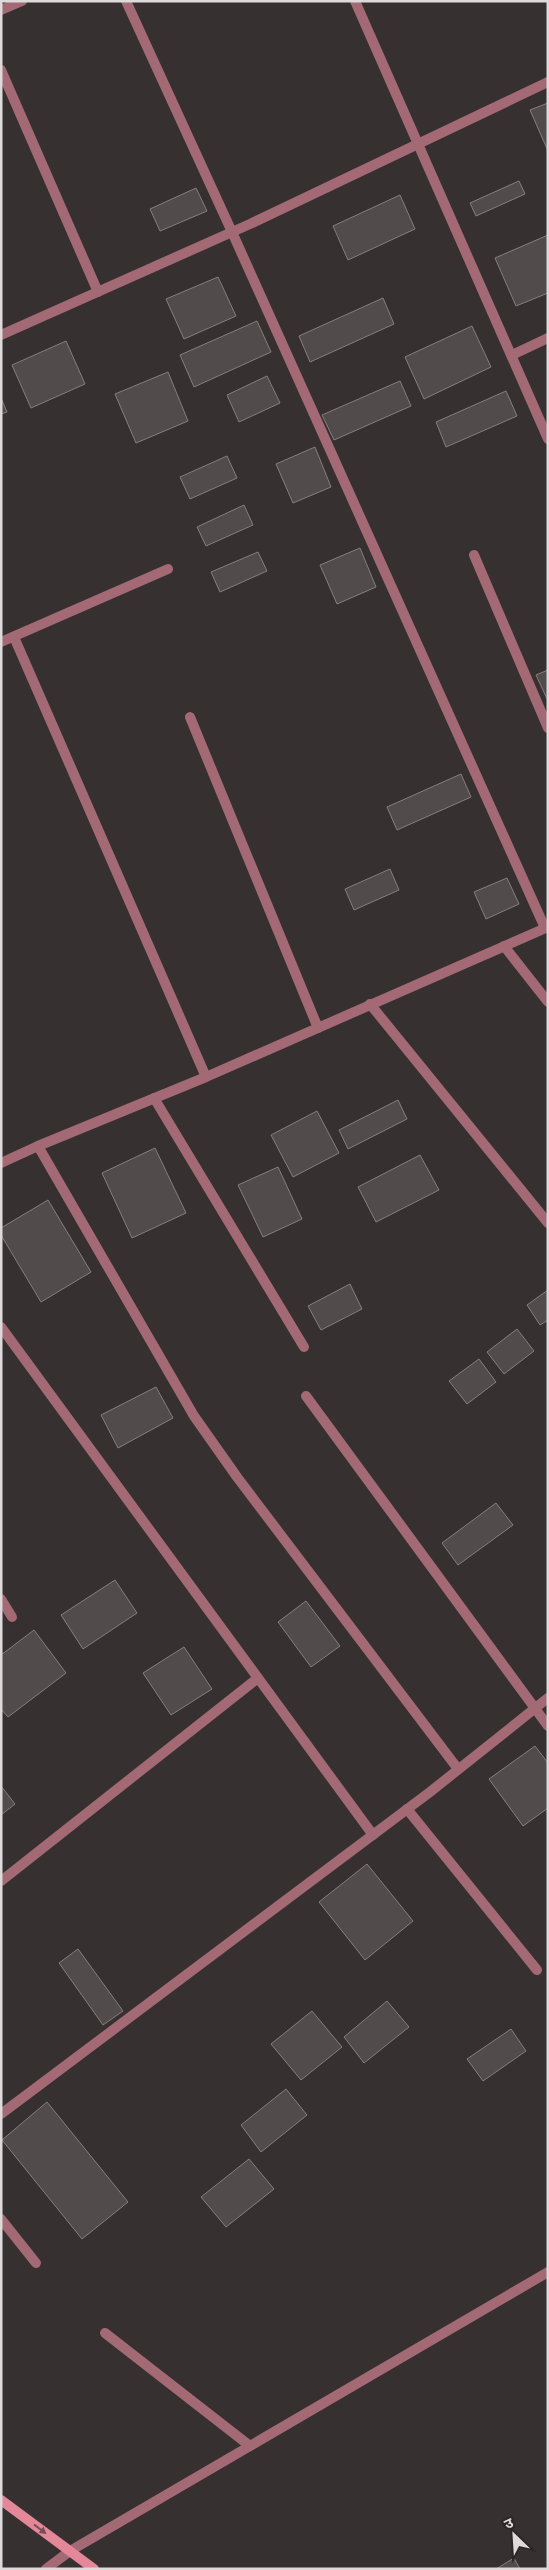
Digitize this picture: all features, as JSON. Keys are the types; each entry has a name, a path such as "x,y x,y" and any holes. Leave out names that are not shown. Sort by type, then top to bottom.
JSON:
{"main road":[{"path":"1,2500 94,2569"}],"street":[{"path":"1,10 22,1"},
{"path":"1,1163 206,1077 546,927 126,1"},
{"path":"355,1 548,439"},
{"path":"1,70 98,292"},
{"path":"1,336 232,232 548,82"},
{"path":"512,355 548,338"},
{"path":"474,555 548,728"},
{"path":"1,642 168,569"},
{"path":"14,637 206,1077"},
{"path":"190,717 318,1028"},
{"path":"504,946 548,1002"},
{"path":"370,1004 548,1223"},
{"path":"154,1098 304,1347"},
{"path":"38,1146 194,1416 458,1769"},
{"path":"1,1328 373,1834"},
{"path":"306,1396 548,1726"},
{"path":"1,1599 12,1617"},
{"path":"1,1881 258,1678"},
{"path":"1,2114 407,1809 548,1698"},
{"path":"407,1809 537,1970"},
{"path":"1,2219 36,2263"},
{"path":"46,2569 70,2551 548,2272"},
{"path":"105,2333 250,2446"}],"building":[{"path":"548,103 548,151 530,110"},
{"path":"519,181 525,194 476,216 470,203"},
{"path":"196,188 207,211 160,231 150,209"},
{"path":"400,195 415,229 348,260 333,226"},
{"path":"548,235 548,293 516,306 495,258"},
{"path":"218,277 236,316 184,339 166,299"},
{"path":"383,298 394,324 310,362 299,336"},
{"path":"257,321 271,352 194,387 180,355"},
{"path":"472,326 491,367 424,399 405,357"},
{"path":"66,341 85,384 31,408 12,365"},
{"path":"168,372 188,421 136,443 115,394"},
{"path":"267,376 280,403 239,422 227,395"},
{"path":"400,381 411,406 334,440 322,415"},
{"path":"506,391 517,416 446,447 436,422"},
{"path":"1,398 7,412 1,414"},
{"path":"315,447 331,487 293,503 276,464"},
{"path":"227,456 237,478 190,499 180,477"},
{"path":"244,505 253,525 206,546 197,527"},
{"path":"360,548 376,587 337,604 320,565"},
{"path":"258,552 267,571 220,592 211,572"},
{"path":"548,670 548,701 536,675"},
{"path":"461,774 471,797 397,830 387,807"},
{"path":"390,869 399,890 354,910 345,889"},
{"path":"507,878 519,904 486,919 474,892"},
{"path":"398,1100 407,1119 348,1149 339,1130"},
{"path":"317,1111 339,1153 293,1177 271,1135"},
{"path":"155,1148 186,1213 132,1238 102,1173"},
{"path":"420,1155 439,1190 376,1222 358,1187"},
{"path":"278,1167 302,1219 263,1237 238,1185"},
{"path":"48,1200 91,1272 41,1302 1,1235 1,1228"},
{"path":"350,1284 362,1309 321,1330 308,1306"},
{"path":"548,1290 548,1320 540,1325 527,1305"},
{"path":"517,1329 534,1351 504,1374 487,1352"},
{"path":"479,1359 496,1382 467,1404 449,1381"},
{"path":"156,1387 173,1418 118,1448 101,1415"},
{"path":"496,1503 513,1525 458,1565 442,1543"},
{"path":"115,1580 137,1613 83,1649 61,1615"},
{"path":"306,1601 340,1646 311,1667 278,1622"},
{"path":"34,1630 66,1673 8,1717 1,1709 1,1655"},
{"path":"184,1647 212,1689 171,1715 143,1673"},
{"path":"535,1746 548,1763 548,1808 523,1826 489,1779"},
{"path":"1,1786 15,1804 1,1815"},
{"path":"367,1864 413,1921 365,1960 319,1902"},
{"path":"78,1949 123,2011 103,2025 59,1963"},
{"path":"387,2001 409,2027 364,2063 344,2037"},
{"path":"312,2011 342,2047 301,2080 271,2044"},
{"path":"511,2029 526,2051 483,2081 467,2059"},
{"path":"286,2089 307,2115 261,2152 241,2125"},
{"path":"47,2102 128,2202 82,2239 2,2140"},
{"path":"249,2159 274,2189 226,2227 201,2197"},
{"path":"514,2558 520,2569 496,2569"}]}
